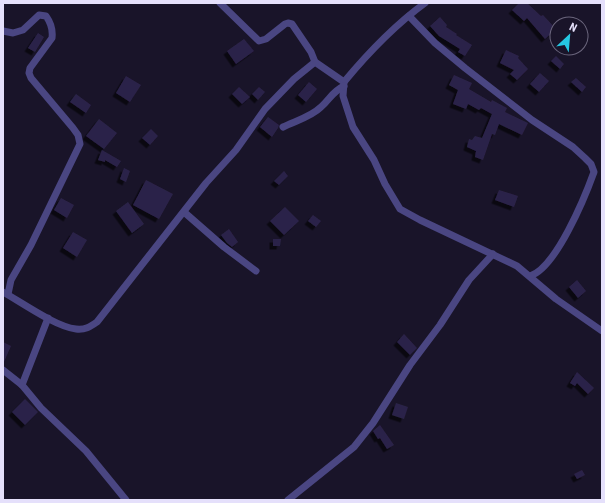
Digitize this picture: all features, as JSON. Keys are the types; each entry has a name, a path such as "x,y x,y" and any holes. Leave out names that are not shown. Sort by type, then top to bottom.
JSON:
{"street":[{"path":"220,3 259,41 266,39 285,24 292,24 311,52 315,62 344,84"},
{"path":"283,127 311,114 321,107 336,90 344,84 367,56 425,3"},
{"path":"3,31 13,33 23,30 38,15 46,16 50,22 53,33 52,38 30,68 29,73 43,94 78,135 80,144 31,245 5,293 64,326 77,329 88,328 97,322 214,173 236,150 265,109 294,79 315,62"},
{"path":"409,16 435,44 532,120 573,147 591,164 594,172 586,193 555,254 542,269 536,274 530,276"},
{"path":"344,84 343,96 353,127 374,160 400,209 517,266 539,285 602,331"},
{"path":"184,212 224,247 256,270"},
{"path":"288,500 354,447 373,423 410,365 440,325 469,280 493,254"},
{"path":"22,385 48,318"},
{"path":"3,370 22,385 41,408 86,451 126,500"}],"building":[{"path":"519,3 527,3 549,21 549,35 545,39 527,18 524,21 512,10"},
{"path":"440,17 447,25 446,27 472,45 465,56 458,52 460,49 439,36 430,26"},
{"path":"38,33 44,37 35,52 28,48"},
{"path":"244,39 254,51 236,64 227,51"},
{"path":"506,50 519,56 518,58 528,69 517,80 510,74 514,70 500,63"},
{"path":"556,56 564,64 560,69 551,61"},
{"path":"540,73 549,81 539,92 530,84"},
{"path":"454,75 472,83 469,89 491,102 492,100 507,108 505,112 528,123 522,135 499,124 495,135 492,134 483,160 475,157 476,151 467,147 469,139 472,140 475,136 482,138 492,114 481,108 479,110 468,104 466,109 453,104 458,90 449,85"},
{"path":"126,76 141,85 130,102 116,93"},
{"path":"576,78 586,87 582,92 571,82"},
{"path":"309,82 317,89 306,102 298,95"},
{"path":"239,87 250,97 242,104 232,94"},
{"path":"259,87 265,92 258,100 252,94"},
{"path":"76,94 91,105 86,113 70,102"},
{"path":"268,117 279,125 272,137 260,127"},
{"path":"99,119 117,133 104,149 86,136"},
{"path":"151,129 158,136 150,145 142,138"},
{"path":"102,150 121,161 117,167 105,160 105,162 98,160"},
{"path":"124,168 130,171 126,182 120,179"},
{"path":"284,171 288,176 279,185 274,181"},
{"path":"146,180 173,194 159,219 133,205"},
{"path":"499,190 518,196 514,207 495,200"},
{"path":"61,198 74,205 67,218 54,210"},
{"path":"128,202 144,224 132,233 116,211"},
{"path":"285,207 299,221 284,235 270,221"},
{"path":"313,215 321,221 316,227 308,221"},
{"path":"229,229 238,242 232,247 221,235"},
{"path":"73,232 87,240 77,257 63,248"},
{"path":"273,239 281,239 280,246 273,246"},
{"path":"577,280 586,291 578,298 569,287"},
{"path":"404,334 417,348 410,355 397,342"},
{"path":"3,342 11,346 3,364"},
{"path":"577,372 594,388 588,394 577,383 575,386 570,383"},
{"path":"25,399 38,412 25,425 12,412"},
{"path":"396,403 408,407 404,419 392,415"},
{"path":"380,425 394,445 387,449 380,438 378,439 373,431"},
{"path":"582,470 585,475 577,479 574,474"}]}
